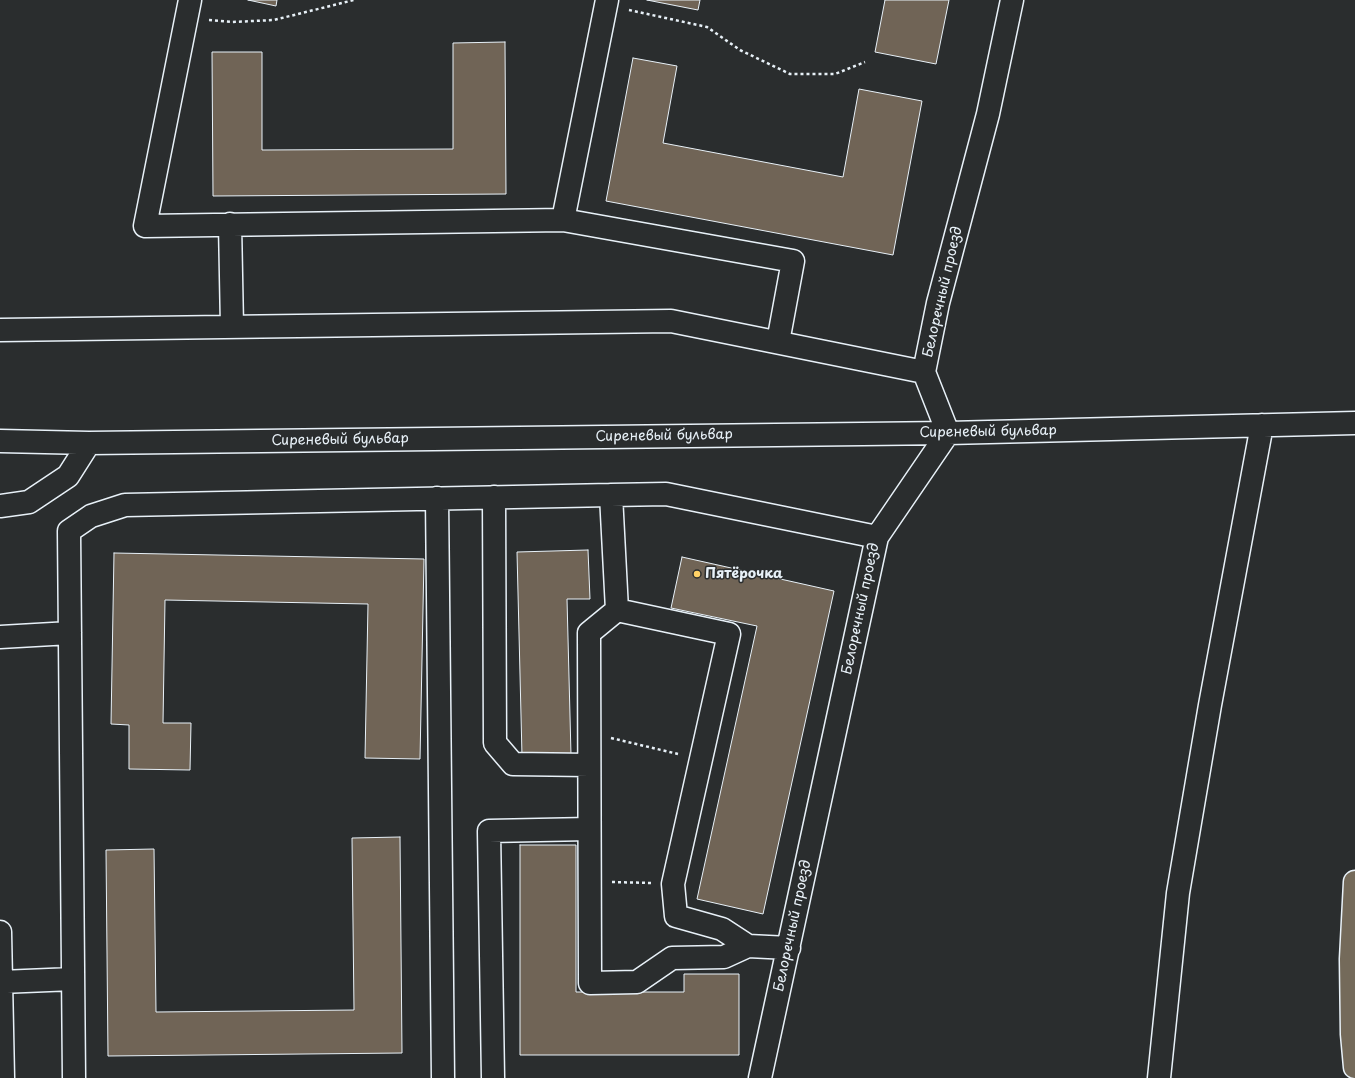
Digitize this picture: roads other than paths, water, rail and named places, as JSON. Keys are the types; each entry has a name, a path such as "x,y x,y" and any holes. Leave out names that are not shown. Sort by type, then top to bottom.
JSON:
{"main road":[{"path":"1355,882 1351,959 1352,1034 1355,1067"}],"street":[{"name":"Белоречный проезд","path":"760,1078 876,537 948,433 924,372 938,303 988,114 1012,0"},
{"path":"563,220 607,2"},
{"path":"188,9 145,226 563,220 792,261 778,342"},
{"path":"230,224 232,327"},
{"path":"0,330 671,321 924,372"},
{"name":"Сиреневый бульвар","path":"0,441 90,443 948,433 1355,423"},
{"path":"1159,1078 1178,893 1210,705 1262,425"},
{"path":"0,506 28,502 68,476 90,443"},
{"path":"74,1078 69,532 91,516 125,505 666,494 876,537"},
{"path":"610,495 617,610"},
{"path":"494,497 495,743 513,764 589,765"},
{"path":"437,498 442,1078"},
{"path":"617,610 589,632 590,984 637,982 672,958 724,957 748,946 789,948"},
{"path":"617,610 728,634 673,884 676,916 722,929 748,946"},
{"path":"0,637 70,633"},
{"path":"493,1078 489,831 589,829"},
{"path":"0,932 3,1078"},
{"path":"1,982 73,979"}],"place":[{"name":"Пятёрочка","path":"697,574"}]}
